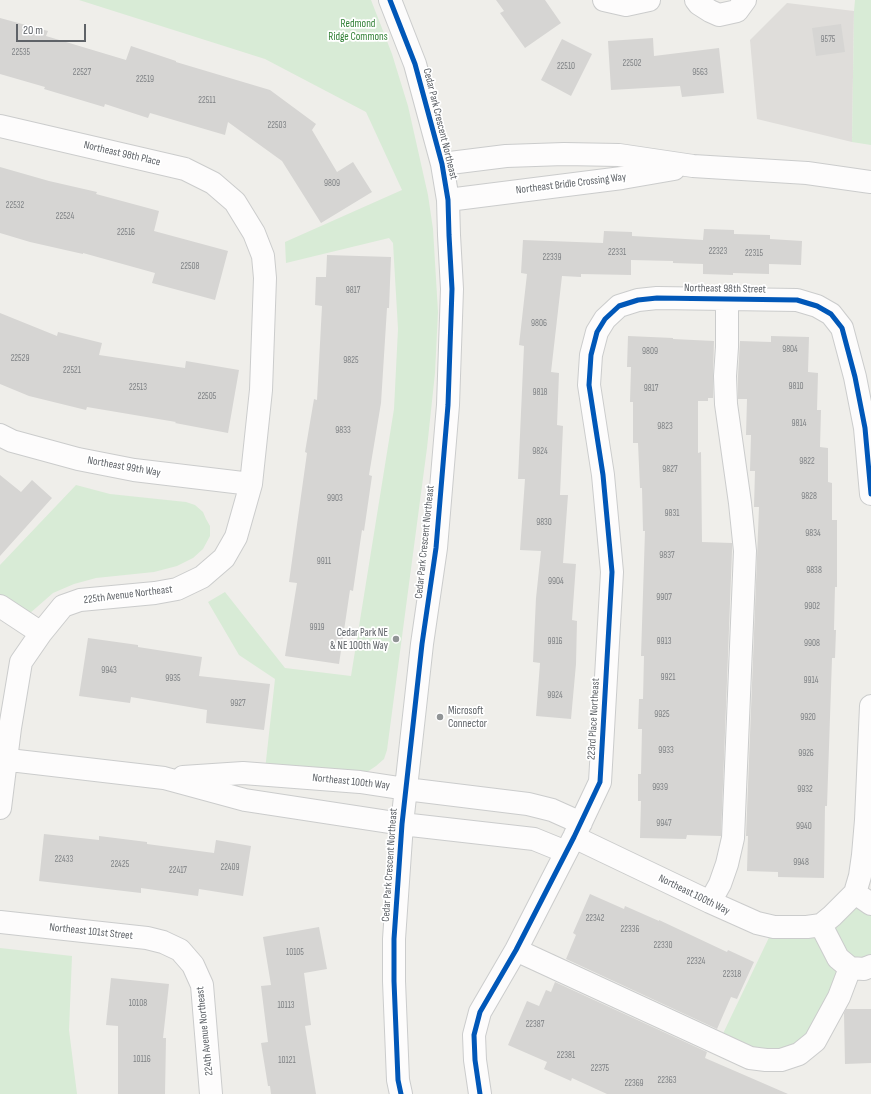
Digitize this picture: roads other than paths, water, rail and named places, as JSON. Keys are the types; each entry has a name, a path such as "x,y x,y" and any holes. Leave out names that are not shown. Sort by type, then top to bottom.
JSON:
{"street":[{"name":"Cedar Park Crescent Northeast","path":"390,0 415,64 442,164 448,200 452,289 448,405 436,548 422,644 402,824 394,939 394,981 398,1080 400,1094"},
{"path":"604,0 626,5 649,0"},
{"path":"696,0 710,12 719,15 736,11 745,0"},
{"name":"Northeast 98th Place","path":"0,126 185,169 213,183 235,202"},
{"name":"Northeast Bridle Crossing Way","path":"442,164 506,156 564,154 619,155 693,166 807,173 871,182"},
{"name":"Northeast Bridle Crossing Way","path":"448,200 622,178 693,166"},
{"name":"225th Avenue Northeast","path":"0,808 3,760 21,662 41,633 63,606 80,600 155,593 177,589 202,577 224,558 236,537 251,484 262,390 264,273 263,256 254,233 235,202"},
{"name":"Northeast 98th Street","path":"604,319 619,306 638,300 657,298 797,300 817,306 831,314 842,328 855,377 864,428 871,494"},
{"path":"710,902 720,884 727,864 733,838 745,551 726,404 725,376 727,347 727,298"},
{"name":"223rd Place Northeast","path":"480,1094 475,1060 474,1035 480,1012 516,950 574,837 600,782 612,572 603,475 589,385 591,355 597,332 604,319"},
{"name":"Northeast 99th Way","path":"0,436 12,441 78,458 134,470 251,484"},
{"path":"0,606 41,633"},
{"path":"516,950 750,1058 781,1060 799,1054 815,1041 839,997 861,967 838,958 821,924 863,898 860,876 863,855 871,706"},
{"name":"Northeast 100th Way","path":"3,760 164,778 245,800 402,824 534,839 574,837"},
{"name":"Northeast 100th Way","path":"164,778 243,773 360,782 528,804 552,810 574,837 757,924 774,927 807,927 821,924"},
{"name":"Northeast 101st Street","path":"0,922 147,938 163,942 180,950"},
{"name":"224th Avenue Northeast","path":"180,950 193,965 202,984 211,1094"}],"place":[{"name":"Cedar Park NE & NE 100th Way","path":"396,639"},
{"name":"Microsoft Connector","path":"440,717"}],"park label":[{"name":"Redmond Ridge Commons","path":"358,30"}]}
